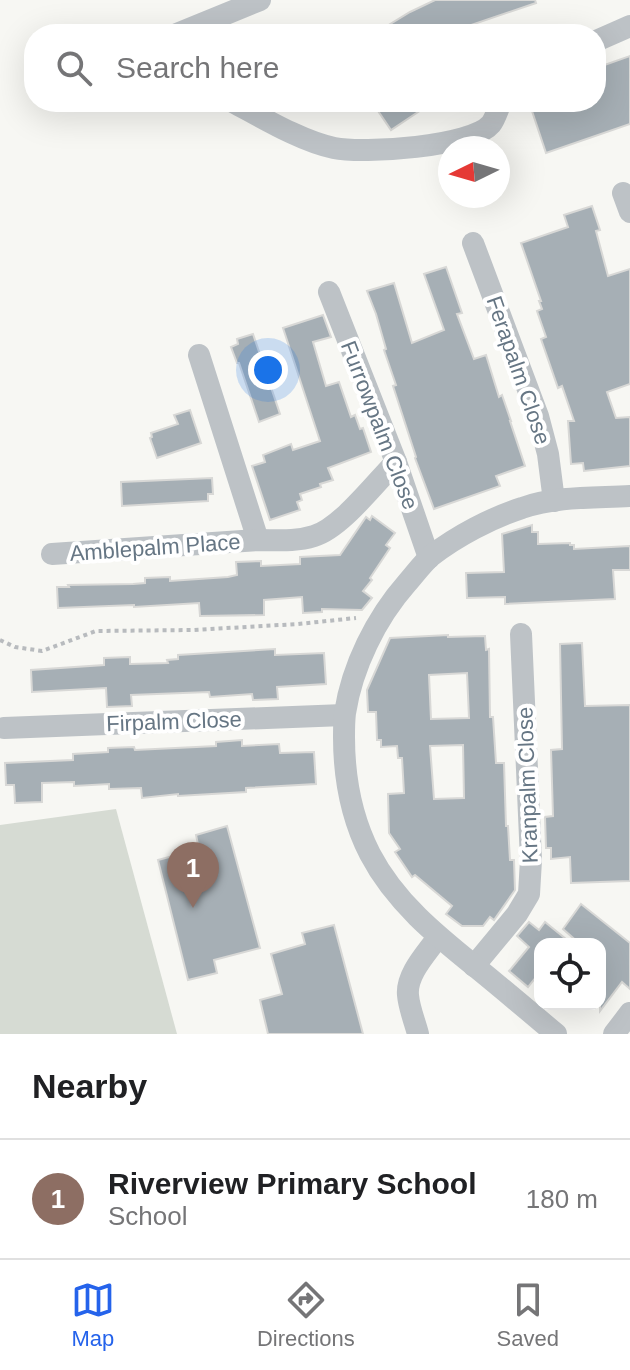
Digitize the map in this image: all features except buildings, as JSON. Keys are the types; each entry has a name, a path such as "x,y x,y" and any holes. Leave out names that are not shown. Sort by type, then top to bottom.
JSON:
{"street":[{"path":"201,24 260,0"},
{"path":"606,37 630,26"},
{"path":"252,112 285,130 335,148 374,150 431,145 471,136 490,126 496,112"},
{"name":"Ferapalm Close","path":"473,243 538,416 548,454 554,501"},
{"name":"Furrowpalm Close","path":"329,292 396,462 429,558"},
{"name":"Amblepalm Place","path":"199,355 258,540"},
{"name":"Amblepalm Place","path":"52,554 292,540 315,536 335,525 396,462"},
{"path":"556,1034 438,937 387,881 370,855 346,785 344,715 351,685 376,624 429,558 452,541 523,507 554,501 630,496"},
{"name":"Kranpalm Close","path":"474,966 517,914 529,894 531,860 521,634"},
{"name":"Firpalm Close","path":"4,728 344,715"},
{"path":"418,1034 408,994 409,983 438,937"},
{"path":"614,1034 630,1013"}],"path":[{"path":"0,640 15,647 42,651 96,631 222,628 382,616"}],"shaded area":[{"path":"116,809 177,1034 0,1034 0,825"}],"place":[{"name":"Riverview Primary School","path":"193,908"}]}
